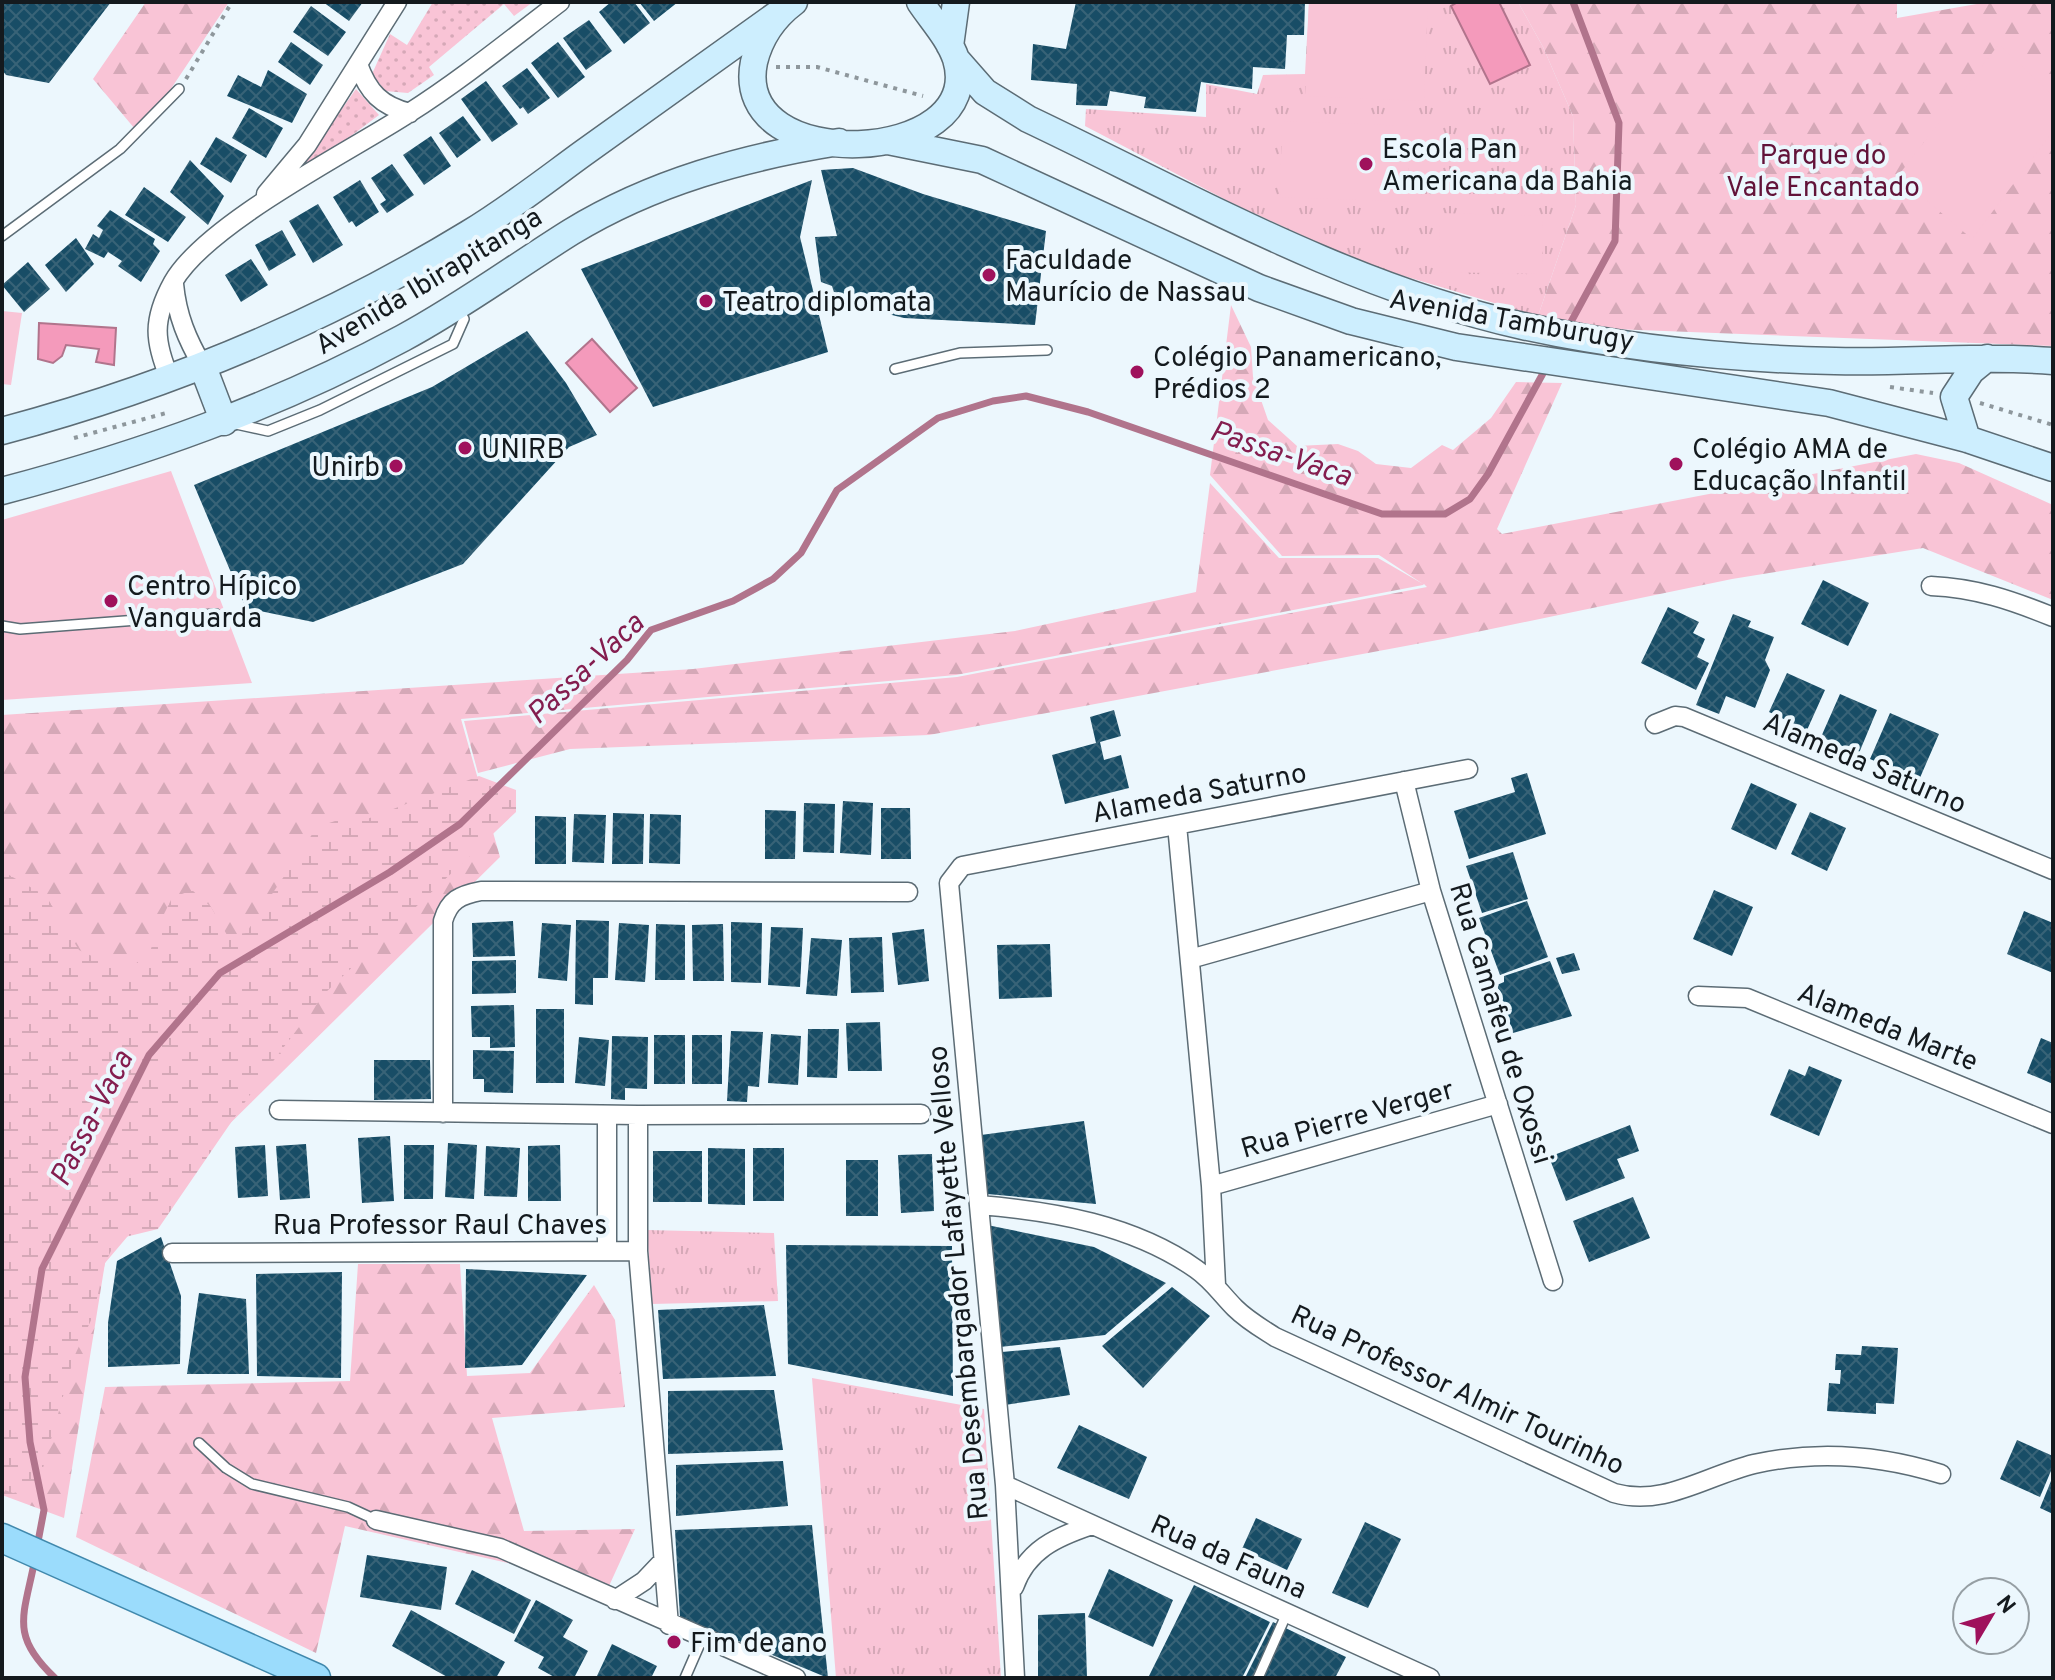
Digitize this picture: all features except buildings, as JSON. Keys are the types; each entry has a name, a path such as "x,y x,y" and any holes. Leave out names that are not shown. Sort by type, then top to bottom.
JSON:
{"main road":[{"name":"Avenida Tamburugy","path":"920,2 973,82 1011,111 1372,280 1468,312 1525,327 1626,343 1834,361 1987,358 2053,361"},
{"path":"787,8 762,41 753,71 758,101 772,121 801,136 839,142 888,141 922,131 949,104 957,84 953,52 956,2"},
{"name":"Avenida Ibirapitanga","path":"2,431 77,411 170,379 304,324 471,232 787,8"},
{"name":"Avenida Tamburugy","path":"888,141 982,160 1215,268 1306,306 1397,333 1520,356 1829,403 1967,439 2053,468"},
{"name":"Avenida Ibirapitanga","path":"2,491 92,467 224,422 334,374 456,307 571,232 642,195 735,163 839,142"},
{"path":"1967,439 1954,397 1971,371 1987,358"},
{"path":"203,367 224,422"},
{"path":"8,1541 316,1678"}],"street":[{"path":"249,212 307,145 397,2"},
{"path":"170,379 156,344 158,320 174,281 207,244 249,212 410,113 560,2"},
{"path":"358,64 364,80 381,103 410,113"},
{"path":"174,281 176,308 185,337 203,367"},
{"path":"1931,586 1969,588 1999,595 2053,617"},
{"name":"Alameda Saturno","path":"1655,724 1675,716 1684,717 2053,870"},
{"name":"Alameda Saturno","path":"949,883 962,866 1468,769"},
{"name":"Rua Camafeu de Oxossi","path":"1404,781 1431,891 1553,1281"},
{"path":"1177,825 1211,1186 1216,1285"},
{"name":"Rua Desembargador Lafayette Velloso","path":"949,883 1005,1485 1015,1678"},
{"path":"443,1113 443,921 446,910 463,894 481,891 908,892"},
{"path":"1190,959 1431,891"},
{"name":"Alameda Marte","path":"1698,996 1747,998 2053,1124"},
{"name":"Rua Pierre Verger","path":"1211,1186 1498,1104"},
{"path":"279,1110 607,1115 921,1114"},
{"path":"607,1115 607,1251"},
{"path":"638,1115 638,1251"},
{"name":"Rua Professor Almir Tourinho","path":"979,1205 1074,1217 1122,1233 1194,1267 1216,1285 1235,1308 1275,1337 1614,1493 1636,1499 1659,1497 1756,1464 1833,1455 1902,1462 1941,1474"},
{"name":"Rua Professor Raul Chaves","path":"172,1253 638,1251 669,1625"},
{"name":"Rua da Fauna","path":"1005,1485 1430,1678"},
{"path":"376,1520 500,1548 669,1625 796,1678"},
{"path":"1011,1594 1020,1569 1032,1554 1068,1533 1092,1525"},
{"path":"615,1600 644,1581 663,1561"}],"lane":[{"path":"2,236 120,149 179,89"},
{"path":"895,369 960,353 1047,350"},
{"path":"2,626 20,629 216,614"},
{"path":"199,1443 226,1468 252,1484 348,1507 376,1520"},
{"path":"1258,1678 1287,1613"},
{"path":"685,1678 702,1639"}],"path":[{"path":"179,89 232,2"},
{"path":"753,71 817,67 949,104"},
{"path":"335,344 401,302"},
{"path":"61,441 178,410"}],"green space":[{"path":"146,2 229,2 140,135 93,79"},
{"path":"433,2 533,2 514,16 504,4 429,67 434,75 408,93 385,91 372,74 390,34 407,45"},
{"name":"Escola Pan Americana da Bahia","path":"1309,2 1518,2 1543,47 1573,116 1576,205 1538,316 1364,264 1230,202 1085,126 1086,109 1206,117 1206,84 1257,94 1263,75 1305,74"},
{"path":"1309,2 1428,2 1424,101 1305,96"},
{"name":"Parque do Vale Encantado","path":"1518,2 1897,2 1897,18 1988,2 2053,2 2053,346 1613,329 1538,316 1576,205 1573,116 1543,47"},
{"path":"1999,44 2053,96 2053,131 1972,239 1898,176"},
{"path":"356,89 379,115 303,172 300,168"},
{"path":"1282,121 1410,126 1408,202 1280,197"},
{"path":"1440,213 1543,216 1542,274 1439,272"},
{"path":"1231,305 1251,347 1253,377 1268,420 1297,446 1338,444 1358,451 1376,464 1411,468 1442,445 1453,450 1491,418 1516,382 1562,383 1497,529 1502,534 1916,454 1959,463 2053,505 2053,600 1923,548 1732,579 1443,639 929,735 570,749 478,773 464,721 957,677 1427,587 1424,584 956,675 461,719 500,857 189,1164 105,1263 64,1518 2,1495 2,715 693,669 1015,631 1196,592 1210,483 1279,558 1378,558 1423,584 1379,555 1282,556 1210,475"},
{"path":"2,311 22,313 11,385 2,384"},
{"name":"Centro Hípico Vanguarda","path":"171,471 252,683 2,700 2,520"},
{"path":"479,776 516,790 516,812 324,994 271,1064 158,1229 117,1239 105,1263 93,1316 74,1357 43,1468 30,1490 13,1493 2,1489 2,871 46,896 79,950 115,967 134,965 150,952 158,926 172,898 192,890 211,907 227,935 246,933 317,827 335,821 362,821"},
{"path":"647,1230 774,1233 778,1301 652,1304"},
{"path":"358,1264 460,1264 467,1376 530,1373 594,1285 615,1320 625,1407 492,1418 524,1531 635,1529 609,1586 345,1526 316,1653 76,1537 105,1387 350,1381"},
{"path":"812,1378 984,1409 1001,1678 836,1678"}],"shaded area":[{"path":"1458,2 1499,2 1530,65 1490,84 1451,6"},
{"path":"39,323 116,328 114,365 96,362 99,349 66,345 62,356 53,363 38,359"},
{"path":"592,339 637,388 610,412 566,363"}],"waterway":[{"name":"Passa-Vaca","path":"1553,355 1615,241 1619,123 1573,2"},
{"name":"Passa-Vaca","path":"37,1547 44,1510 30,1442 25,1377 42,1269 149,1055 220,973 390,872 460,824 627,660 651,630 733,601 773,579 801,553 837,490 938,418 993,401 1026,396 1088,412 1382,514 1445,514 1470,499 1488,474 1547,366"},
{"name":"Passa-Vaca","path":"35,1559 24,1610 26,1636 40,1663 55,1678"}],"place":[{"name":"Escola Pan Americana da Bahia","path":"1366,164"},
{"name":"Faculdade Maurício de Nassau","path":"989,275"},
{"name":"Teatro diplomata","path":"706,301"},
{"name":"Colégio Panamericano, Prédios 2","path":"1137,372"},
{"name":"UNIRB","path":"465,448"},
{"name":"Colégio AMA de Educação Infantil","path":"1676,464"},
{"name":"Unirb","path":"396,466"},
{"name":"Centro Hípico Vanguarda","path":"111,601"},
{"name":"Fim de ano","path":"674,1642"}]}
